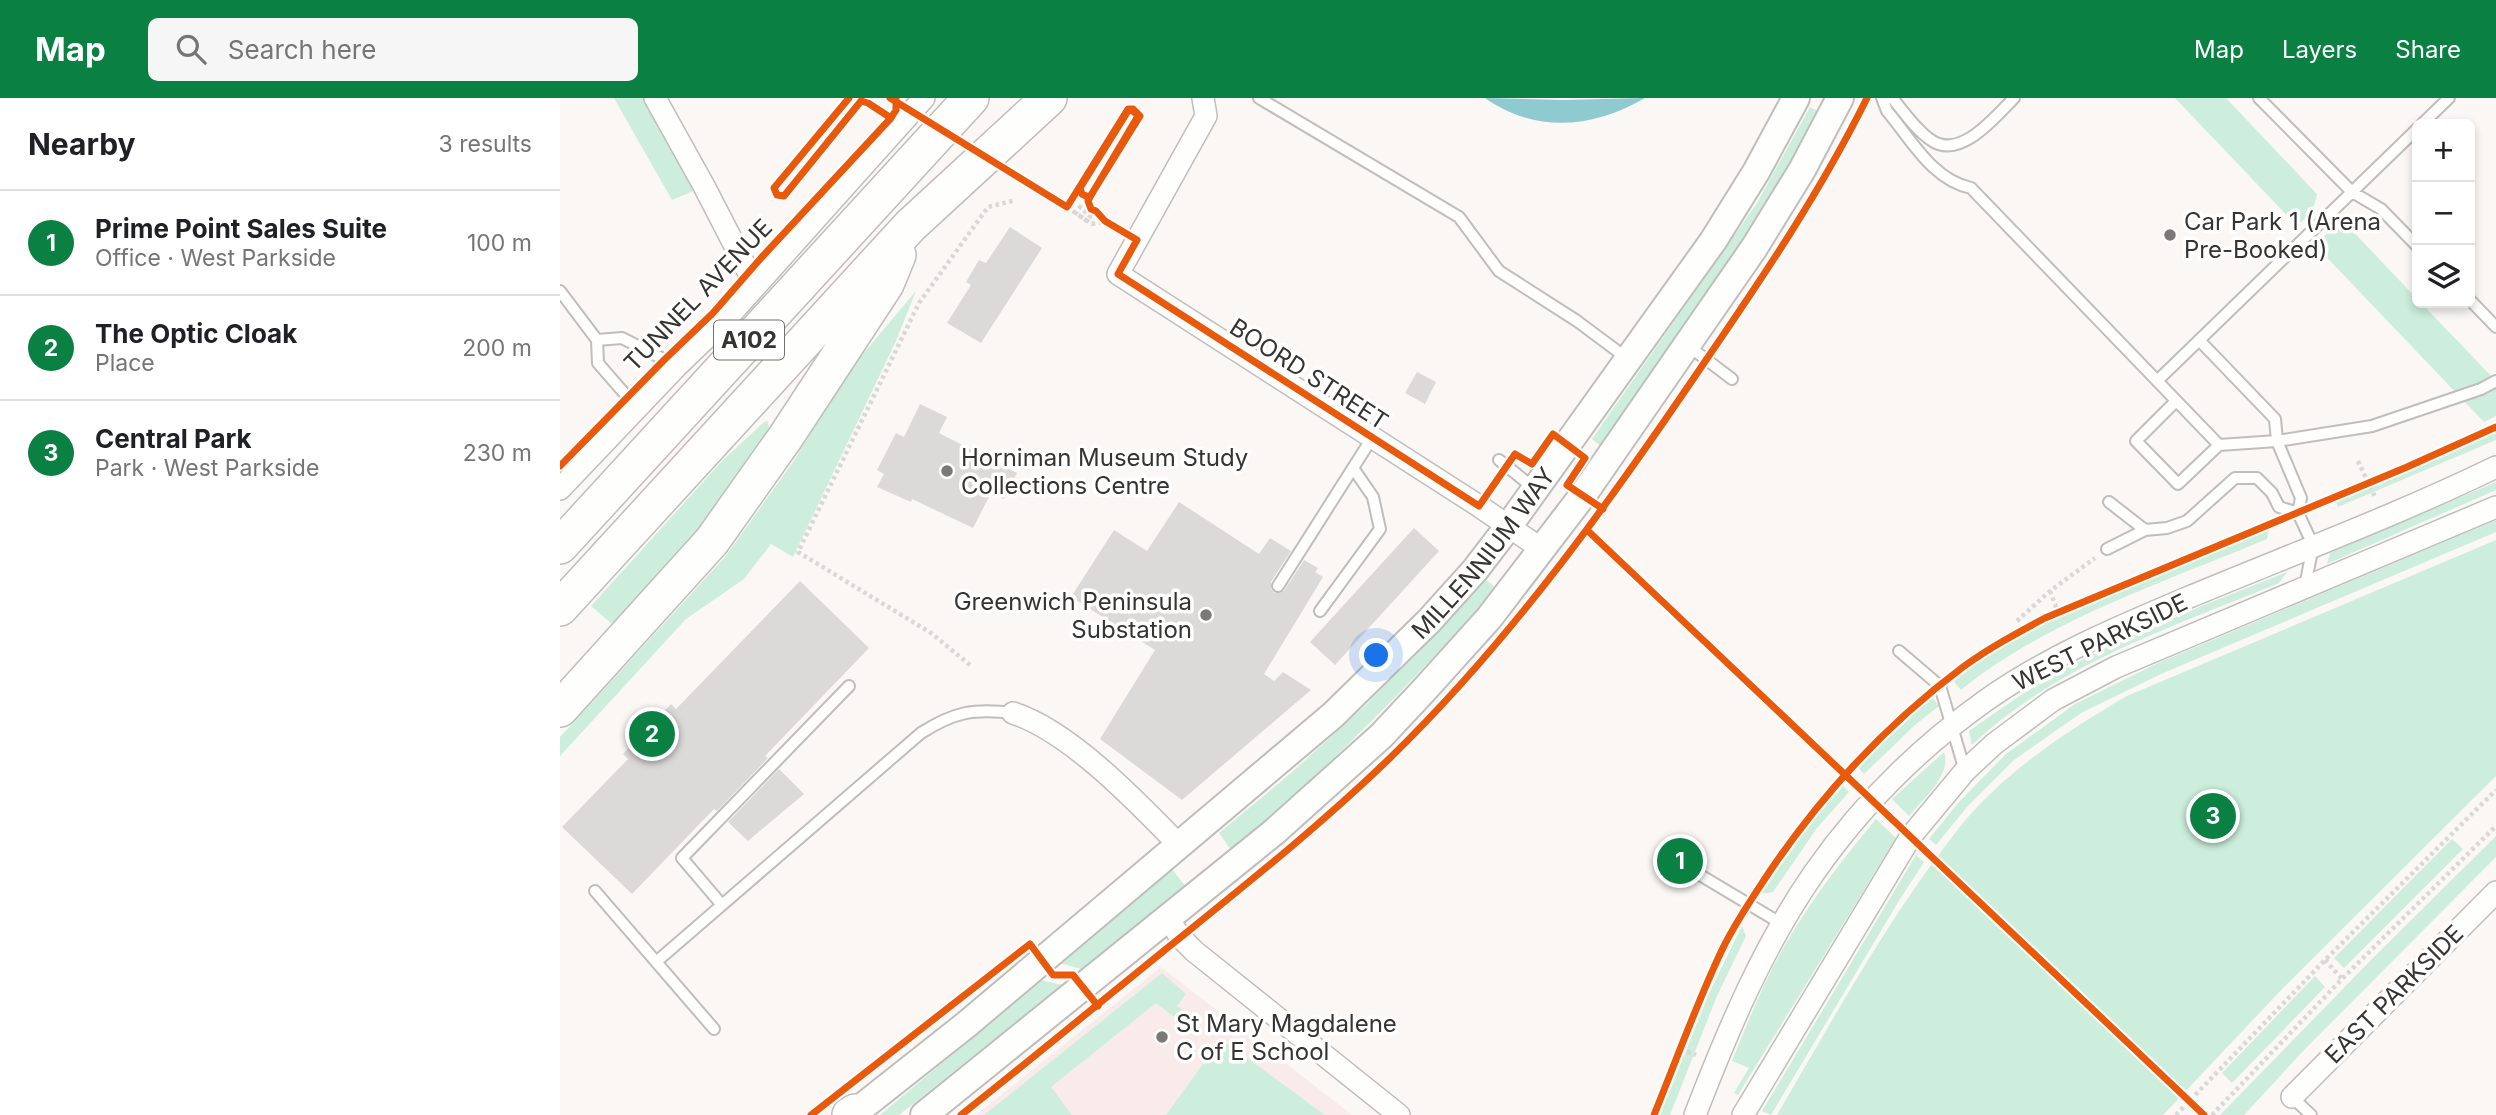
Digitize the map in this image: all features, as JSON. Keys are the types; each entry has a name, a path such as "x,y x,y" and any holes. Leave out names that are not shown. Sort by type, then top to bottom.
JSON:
{"highway":[{"name":"A102","path":"560,546 971,98"},
{"name":"A102","path":"560,608 910,226 1049,98"},
{"path":"560,709 712,541 785,438 886,284 910,226"}],"street":[{"path":"654,98 704,186 755,285"},
{"name":"TUNNEL AVENUE","path":"560,489 677,366 727,318 923,98"},
{"path":"1137,240 1206,116 1203,98"},
{"name":"MILLENNIUM WAY","path":"852,1114 967,1024 1333,715 1378,674 1475,570 1713,241 1756,172 1797,98"},
{"name":"MILLENNIUM WAY","path":"924,1115 1274,832 1381,736 1489,618 1543,550 1754,248 1802,170 1840,98"},
{"name":"BOORD STREET","path":"1137,240 1114,271 1543,550"},
{"name":"WEST PARKSIDE","path":"1695,1115 1733,1017 1764,953 1814,873 1872,800 1953,726 2021,678 2124,625 2432,497 2496,467"},
{"name":"WEST PARKSIDE","path":"1743,1115 1898,857 1965,771 2023,721 2079,685 2116,667 2496,507"},
{"path":"1013,713 1044,727 1066,741 1138,803 1180,846"},
{"name":"EAST PARKSIDE","path":"2292,1097 2496,892"},
{"path":"1168,918 1180,937 1194,951 1399,1115"}],"lane":[{"path":"1259,98 1459,217 1499,271 1577,321 1628,359"},
{"path":"1882,98 1887,111 1942,177 1956,185 1971,188 2218,444"},
{"path":"1889,98 1893,99 1930,140 1950,144 1972,137 2014,98"},
{"path":"2259,98 2352,192 2381,209 2416,245"},
{"path":"2427,119 2449,98"},
{"path":"2157,381 2412,133"},
{"path":"560,291 597,340 598,363 637,408"},
{"path":"2475,305 2496,327"},
{"path":"597,340 622,338 677,366"},
{"path":"2199,340 2275,419 2277,441 2301,498 2298,513 2313,545 2305,587"},
{"path":"1687,345 1732,379"},
{"path":"2176,401 2136,442 2178,484 2218,444 2277,441 2372,426 2481,389 2496,381"},
{"path":"1278,586 1372,438"},
{"path":"1499,460 1535,489"},
{"path":"1320,611 1380,529 1373,497 1353,468"},
{"path":"2107,549 2145,530 2167,528 2187,521 2235,478 2257,478 2272,493 2279,507 2298,513"},
{"path":"2109,502 2145,530"},
{"path":"1899,651 1940,686 1965,771"},
{"path":"722,905 682,858 849,685"},
{"path":"656,961 920,733 942,719 962,712 993,710 1013,713"},
{"path":"1695,872 1782,924"},
{"path":"595,891 715,1029"},
{"path":"2292,1097 2311,1115"}],"path":[{"path":"863,101 876,108"},
{"path":"1097,186 1088,195 1091,209 1105,221 1137,240"},
{"path":"970,665 931,633 798,552 919,303 988,207 1016,200"},
{"path":"1055,200 1069,204 1087,221 1090,216 1080,207 1076,213 1077,214 1083,218 1089,222 1092,224 1105,221"},
{"path":"2358,461 2376,497"},
{"path":"2357,488 2382,477"},
{"path":"2017,621 2050,591 2107,549"},
{"path":"2050,591 2058,612"},
{"path":"2047,617 2070,607"},
{"path":"2176,1115 2325,960 2496,790"},
{"path":"2212,1115 2342,979 2496,826"},
{"path":"2325,960 2342,979"},
{"path":"1676,1061 1686,1037"},
{"path":"1681,1049 1702,1057"},
{"path":"2179,1091 2197,1108"}],"shaded area":[{"name":"St Mary Magdalene C of E School","path":"1161,967 1342,1107 1352,1115 976,1115"}],"green space":[{"path":"614,98 644,98 696,190 672,200"},
{"path":"2175,98 2226,98 2317,194 2313,208 2304,219 2297,226"},
{"path":"1810,107 1820,112 1767,207 1602,447 1592,439 1757,203"},
{"path":"2347,225 2412,294 2412,308 2426,308 2496,381 2496,416 2484,422 2314,244 2329,232"},
{"path":"916,291 896,341 793,557 771,544 744,579 686,619 560,756 560,737 725,557 793,462 852,367"},
{"path":"768,421 769,429 732,487 686,546 612,624 591,606 723,460"},
{"path":"2496,431 2496,440 2338,507 2335,500 2385,481"},
{"path":"2496,482 2496,490 2327,564 2330,553"},
{"path":"2496,520 2496,532 2161,674 2081,713 2014,760 1967,807 1936,845 1929,839 1958,803 2006,754 2075,704 2156,664"},
{"path":"2270,526 2267,539 2068,623 1994,665 1961,690 1952,679 1988,654 2065,611"},
{"path":"2496,540 2496,776 2284,987 2163,1115 1777,1115 1851,988 1910,895 1970,815 2018,769 2127,696"},
{"path":"2287,572 2279,583 2158,632 2079,670 2005,717 1972,745 1969,731 2060,671 2152,627"},
{"path":"1485,579 1496,588 1433,658 1336,756 1231,850 1219,833 1290,774 1367,704"},
{"path":"1932,697 1939,706 1864,774 1857,766 1908,716"},
{"path":"1944,752 1944,769 1940,778 1909,816 1892,799"},
{"path":"1843,786 1849,792 1817,828 1773,892 1760,894 1812,822"},
{"path":"1876,819 1896,838 1738,1095 1734,1093 1749,1068 1732,1061 1776,961 1816,897"},
{"path":"2496,836 2496,857 2305,1049 2244,1115 2220,1115 2372,959"},
{"path":"2452,839 2463,849 2344,968 2334,958"},
{"path":"1916,855 1924,862 1771,1115 1762,1111"},
{"path":"1172,869 1186,887 1081,969 1059,963"},
{"path":"1742,926 1746,936 1717,996 1670,1115 1660,1115 1710,991"},
{"path":"1162,973 1186,994 1177,1006 1195,1020 1189,1028 1156,1003 1051,1087 1072,1115 984,1115"},
{"path":"2315,976 2325,987 2232,1083 2222,1073"},
{"path":"1041,980 1062,985 899,1115 880,1115"},
{"path":"1221,1039 1325,1115 1166,1115"}],"water":[{"path":"1485,98 1645,98 1606,116 1565,123 1524,117 1504,110"}],"building":[{"path":"1010,227 1042,248 981,343 947,323 971,285 966,282 979,260 986,263"},
{"path":"1417,372 1436,382 1425,404 1405,393"},
{"name":"Horniman Museum Study Collections Centre","path":"920,404 947,417 939,433 1017,473 1004,499 991,493 973,528 912,499 911,502 877,487 884,474 877,470 896,433 904,437"},
{"path":"1179,502 1259,554 1270,538 1291,551 1271,582 1274,593 1284,591 1304,560 1318,568 1315,572 1323,577 1264,674 1274,681 1283,672 1311,690 1182,800 1100,739 1155,650 1071,597 1114,530 1147,551"},
{"path":"1414,528 1439,551 1335,665 1310,642"},
{"path":"800,581 869,648 765,756 768,758 717,811 714,809 632,894 562,827 628,759 623,754 671,704 676,709"},
{"path":"779,769 804,794 748,841 728,822"}],"cycle path":[{"path":"849,98 774,188 777,195 784,196 861,101 891,118"},
{"path":"890,98 1067,207 1128,109 1133,109 1140,116 1091,195 1088,197 1082,194 1080,188 1128,111 1132,110 1138,116 1090,197 1088,201 1091,209 1105,221 1137,240 1118,274 1479,506 1515,454 1532,464 1553,434 1585,458 1567,485 1603,509"},
{"path":"560,466 713,313 891,118 896,110 896,98"},
{"path":"961,1115 1312,829 1391,757 1478,665 1558,568 1669,415 1790,233 1867,98"},
{"path":"1654,1115 1721,952 1757,891 1790,842 1835,787 1883,736 1935,689 1983,653 2045,618 2407,467 2496,427"},
{"path":"1587,530 2204,1115"},
{"path":"811,1115 1030,944 1053,975 1073,975 1098,1006"}],"place":[{"name":"Car Park 1 (Arena Pre-Booked)","path":"2170,235"},
{"name":"Horniman Museum Study Collections Centre","path":"947,471"},
{"name":"Greenwich Peninsula Substation","path":"1206,615"},
{"name":"The Optic Cloak","path":"652,734"},
{"name":"Central Park","path":"2213,816"},
{"name":"Prime Point Sales Suite","path":"1680,861"},
{"name":"St Mary Magdalene C of E School","path":"1162,1037"}]}
